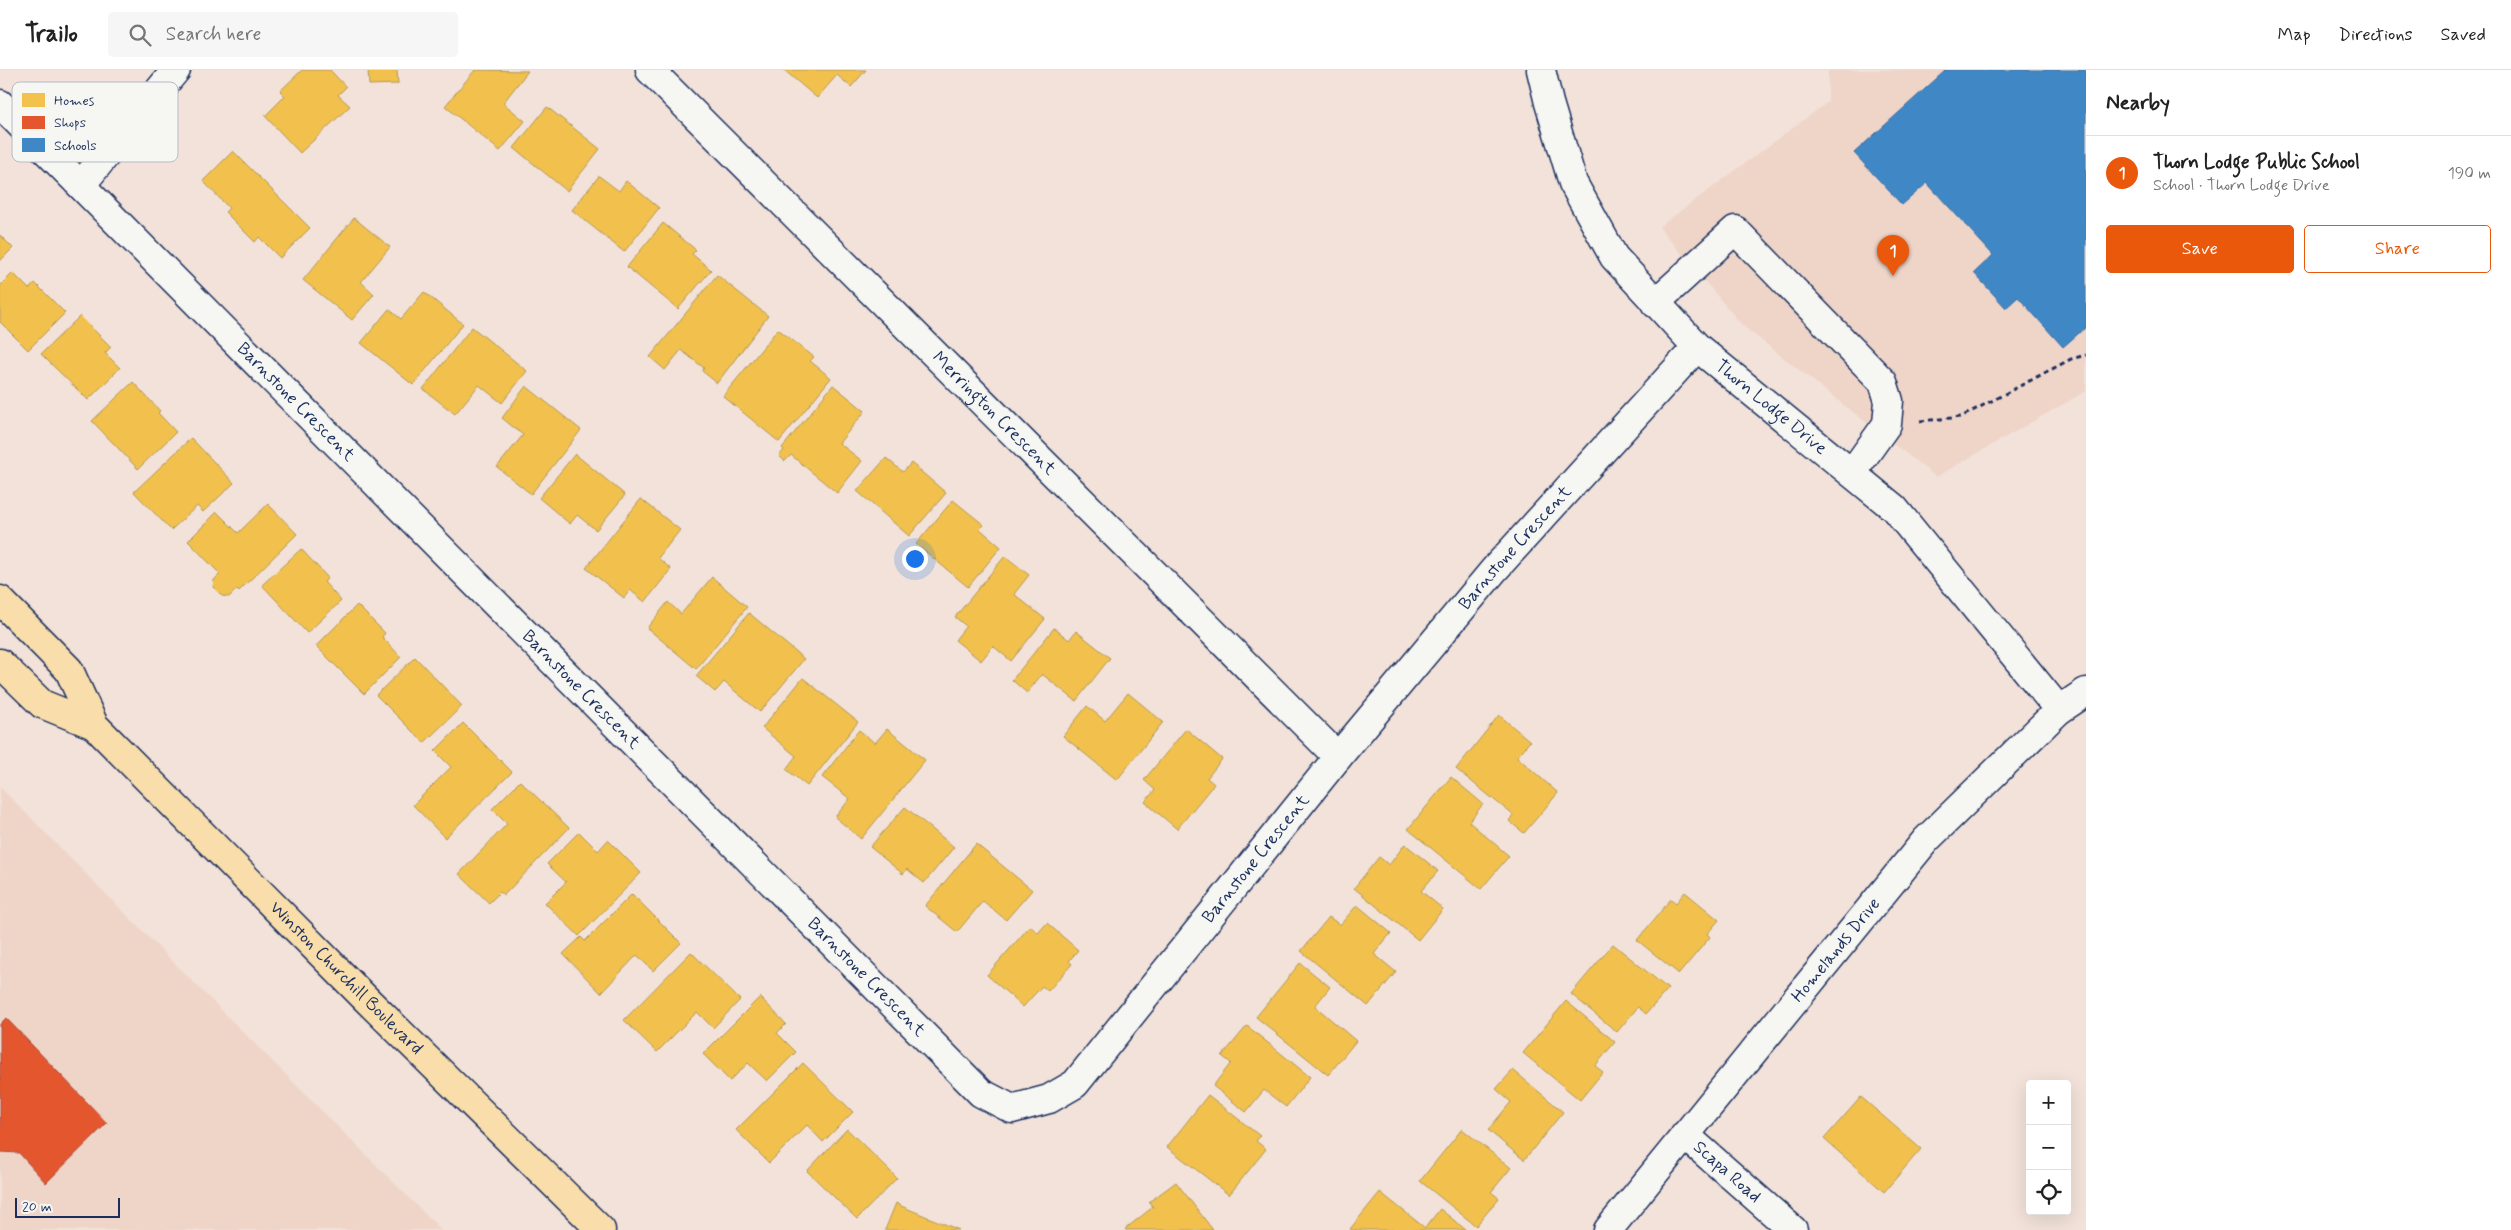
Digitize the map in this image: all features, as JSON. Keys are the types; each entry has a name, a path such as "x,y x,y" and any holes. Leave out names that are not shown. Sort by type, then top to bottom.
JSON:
{"main road":[{"name":"Winston Churchill Boulevard","path":"0,600 69,670 94,725 365,998 601,1230"},
{"name":"Winston Churchill Boulevard","path":"0,663 42,704 94,725"}],"street":[{"path":"166,82 176,70"},
{"name":"Merrington Crescent","path":"650,70 1338,757"},
{"name":"Thorn Lodge Drive","path":"1542,70 1549,103 1573,183 1614,257 1697,347 1894,508 2059,710"},
{"name":"Barnstone Crescent","path":"0,104 12,116"},
{"name":"Barnstone Crescent","path":"58,162 981,1092 1012,1109 1049,1099 1076,1084 1338,757 1494,570 1697,347"},
{"path":"81,185 100,162"},
{"path":"1655,303 1736,230 1883,382 1889,402 1887,424 1852,473"},
{"name":"Homelands Drive","path":"1608,1230 1926,840 2059,710 2086,692"},
{"name":"Scapa Road","path":"1684,1135 1793,1230"}],"path":[{"path":"1887,424 1961,417 2071,359 2086,355"}],"shaded area":[{"path":"1828,70 2086,70 2086,391 1936,477 1742,325 1659,227 1828,102"},
{"path":"0,787 173,962 441,1230 0,1230"}],"building: Homes":[{"path":"302,70 330,70 346,87 338,95 350,106 300,153 265,116 285,96 280,91"},
{"path":"368,70 397,70 398,84 369,85"},
{"path":"475,70 528,71 503,103 525,121 500,151 445,106"},
{"path":"784,70 866,70 851,87 837,75 817,98"},
{"path":"547,107 600,149 567,191 514,148"},
{"path":"233,151 310,228 280,258 259,237 255,242 225,212 229,208 203,181"},
{"path":"599,176 619,191 626,181 659,208 624,252 572,210"},
{"path":"354,218 390,247 361,282 374,294 352,320 303,280"},
{"path":"663,223 696,250 692,254 711,270 678,309 627,267"},
{"path":"0,235 13,248 0,261"},
{"path":"13,273 29,289 35,283 65,313 28,350 0,322 0,286"},
{"path":"717,275 768,316 717,383 702,371 704,368 681,350 665,370 650,357"},
{"path":"424,292 463,324 413,385 361,343 389,309 401,319"},
{"path":"80,316 111,347 105,353 120,368 88,400 41,354"},
{"path":"472,327 527,371 502,403 479,385 455,414 423,389"},
{"path":"778,329 814,357 810,361 831,378 779,442 723,396"},
{"path":"133,382 160,411 158,413 176,432 138,469 92,421"},
{"path":"833,385 865,411 839,443 862,461 837,493 791,455 785,461 779,456 784,450 782,448"},
{"path":"526,386 581,430 531,494 497,467 523,435 502,418"},
{"path":"191,438 234,483 203,512 197,506 171,530 134,492"},
{"path":"575,454 625,495 596,530 577,515 570,524 539,498"},
{"path":"886,458 903,472 911,463 946,493 909,536 857,491"},
{"path":"641,499 680,530 658,558 671,569 645,602 630,590 624,598 586,568"},
{"path":"953,500 984,525 980,529 1001,547 968,587 916,544"},
{"path":"268,504 297,534 239,591 237,589 229,597 222,596 213,587 214,580 220,574 188,541 217,512 238,533"},
{"path":"301,549 328,578 324,582 341,601 307,633 262,585"},
{"path":"1005,556 1029,575 1014,594 1045,619 1011,661 993,646 981,661 955,640 966,626 955,617"},
{"path":"712,577 747,607 696,669 647,628 668,602 681,614"},
{"path":"357,605 385,633 382,637 401,657 364,694 316,646"},
{"path":"749,613 804,659 760,712 724,682 715,692 696,676"},
{"path":"1054,628 1069,640 1076,631 1110,658 1076,701 1042,674 1027,693 1012,680"},
{"path":"415,657 462,706 424,743 376,695"},
{"path":"803,678 858,722 807,786 786,769 796,756 762,728"},
{"path":"1128,693 1163,722 1117,780 1063,736 1087,706 1105,721"},
{"path":"1499,715 1530,741 1517,757 1558,793 1524,833 1509,821 1513,815 1456,769"},
{"path":"463,723 512,772 445,838 413,805 451,767 435,751"},
{"path":"887,729 925,760 861,839 835,817 850,799 822,777 859,730 875,743"},
{"path":"1186,729 1222,759 1207,778 1214,784 1177,829 1145,802 1155,790 1144,780"},
{"path":"1451,777 1483,804 1469,822 1509,856 1481,889 1408,829"},
{"path":"520,781 569,828 504,895 500,892 489,903 459,874 507,824 492,809"},
{"path":"905,807 954,847 924,883 907,869 903,874 870,847"},
{"path":"579,832 598,851 608,840 641,873 579,936 545,903 566,882 547,864"},
{"path":"976,844 1032,890 1006,920 983,901 957,932 925,906"},
{"path":"1405,844 1438,871 1421,891 1443,909 1418,940 1354,888 1379,857 1389,865"},
{"path":"1685,892 1719,920 1707,934 1710,937 1679,974 1637,940 1671,899 1676,903"},
{"path":"632,894 681,943 653,971 637,955 601,993 563,954 581,937 585,941"},
{"path":"1357,905 1391,933 1374,954 1396,972 1368,1006 1301,951 1329,917 1340,925"},
{"path":"1047,923 1078,950 1069,961 1072,964 1048,991 1042,986 1023,1007 987,975 1030,926 1038,933"},
{"path":"1613,944 1668,989 1646,1014 1638,1007 1617,1032 1571,994"},
{"path":"691,952 740,1000 713,1028 697,1012 657,1052 624,1020"},
{"path":"1300,963 1330,987 1315,1006 1356,1041 1328,1075 1256,1017"},
{"path":"760,997 786,1024 777,1033 796,1052 767,1081 748,1063 730,1081 703,1054"},
{"path":"1566,1001 1615,1042 1595,1066 1603,1072 1580,1100 1523,1053"},
{"path":"1247,1026 1310,1077 1286,1107 1264,1090 1246,1112 1213,1086 1231,1063 1222,1056"},
{"path":"803,1063 853,1112 823,1142 807,1125 769,1163 736,1130"},
{"path":"1513,1070 1563,1112 1524,1160 1488,1130 1511,1102 1496,1089"},
{"path":"1208,1095 1260,1136 1256,1141 1266,1149 1229,1195 1167,1147"},
{"path":"1861,1097 1921,1149 1884,1192 1824,1139"},
{"path":"847,1129 897,1178 857,1219 807,1171"},
{"path":"1462,1129 1511,1168 1491,1192 1499,1198 1476,1226 1420,1181"},
{"path":"1176,1182 1213,1230 1125,1229 1153,1207 1149,1202"},
{"path":"1380,1192 1425,1228 1440,1209 1466,1230 1350,1229"},
{"path":"896,1203 901,1206 959,1230 885,1230"}],"building: Shops":[{"path":"6,1018 107,1123 46,1183 19,1153 0,1152 0,1024"}],"building: Schools":[{"path":"1946,70 2086,70 2086,327 2063,347 2018,297 2006,308 1974,273 1993,255 1927,183 1902,205 1854,153"}],"place":[{"name":"Thorn Lodge Public School","path":"1893,276"}]}
